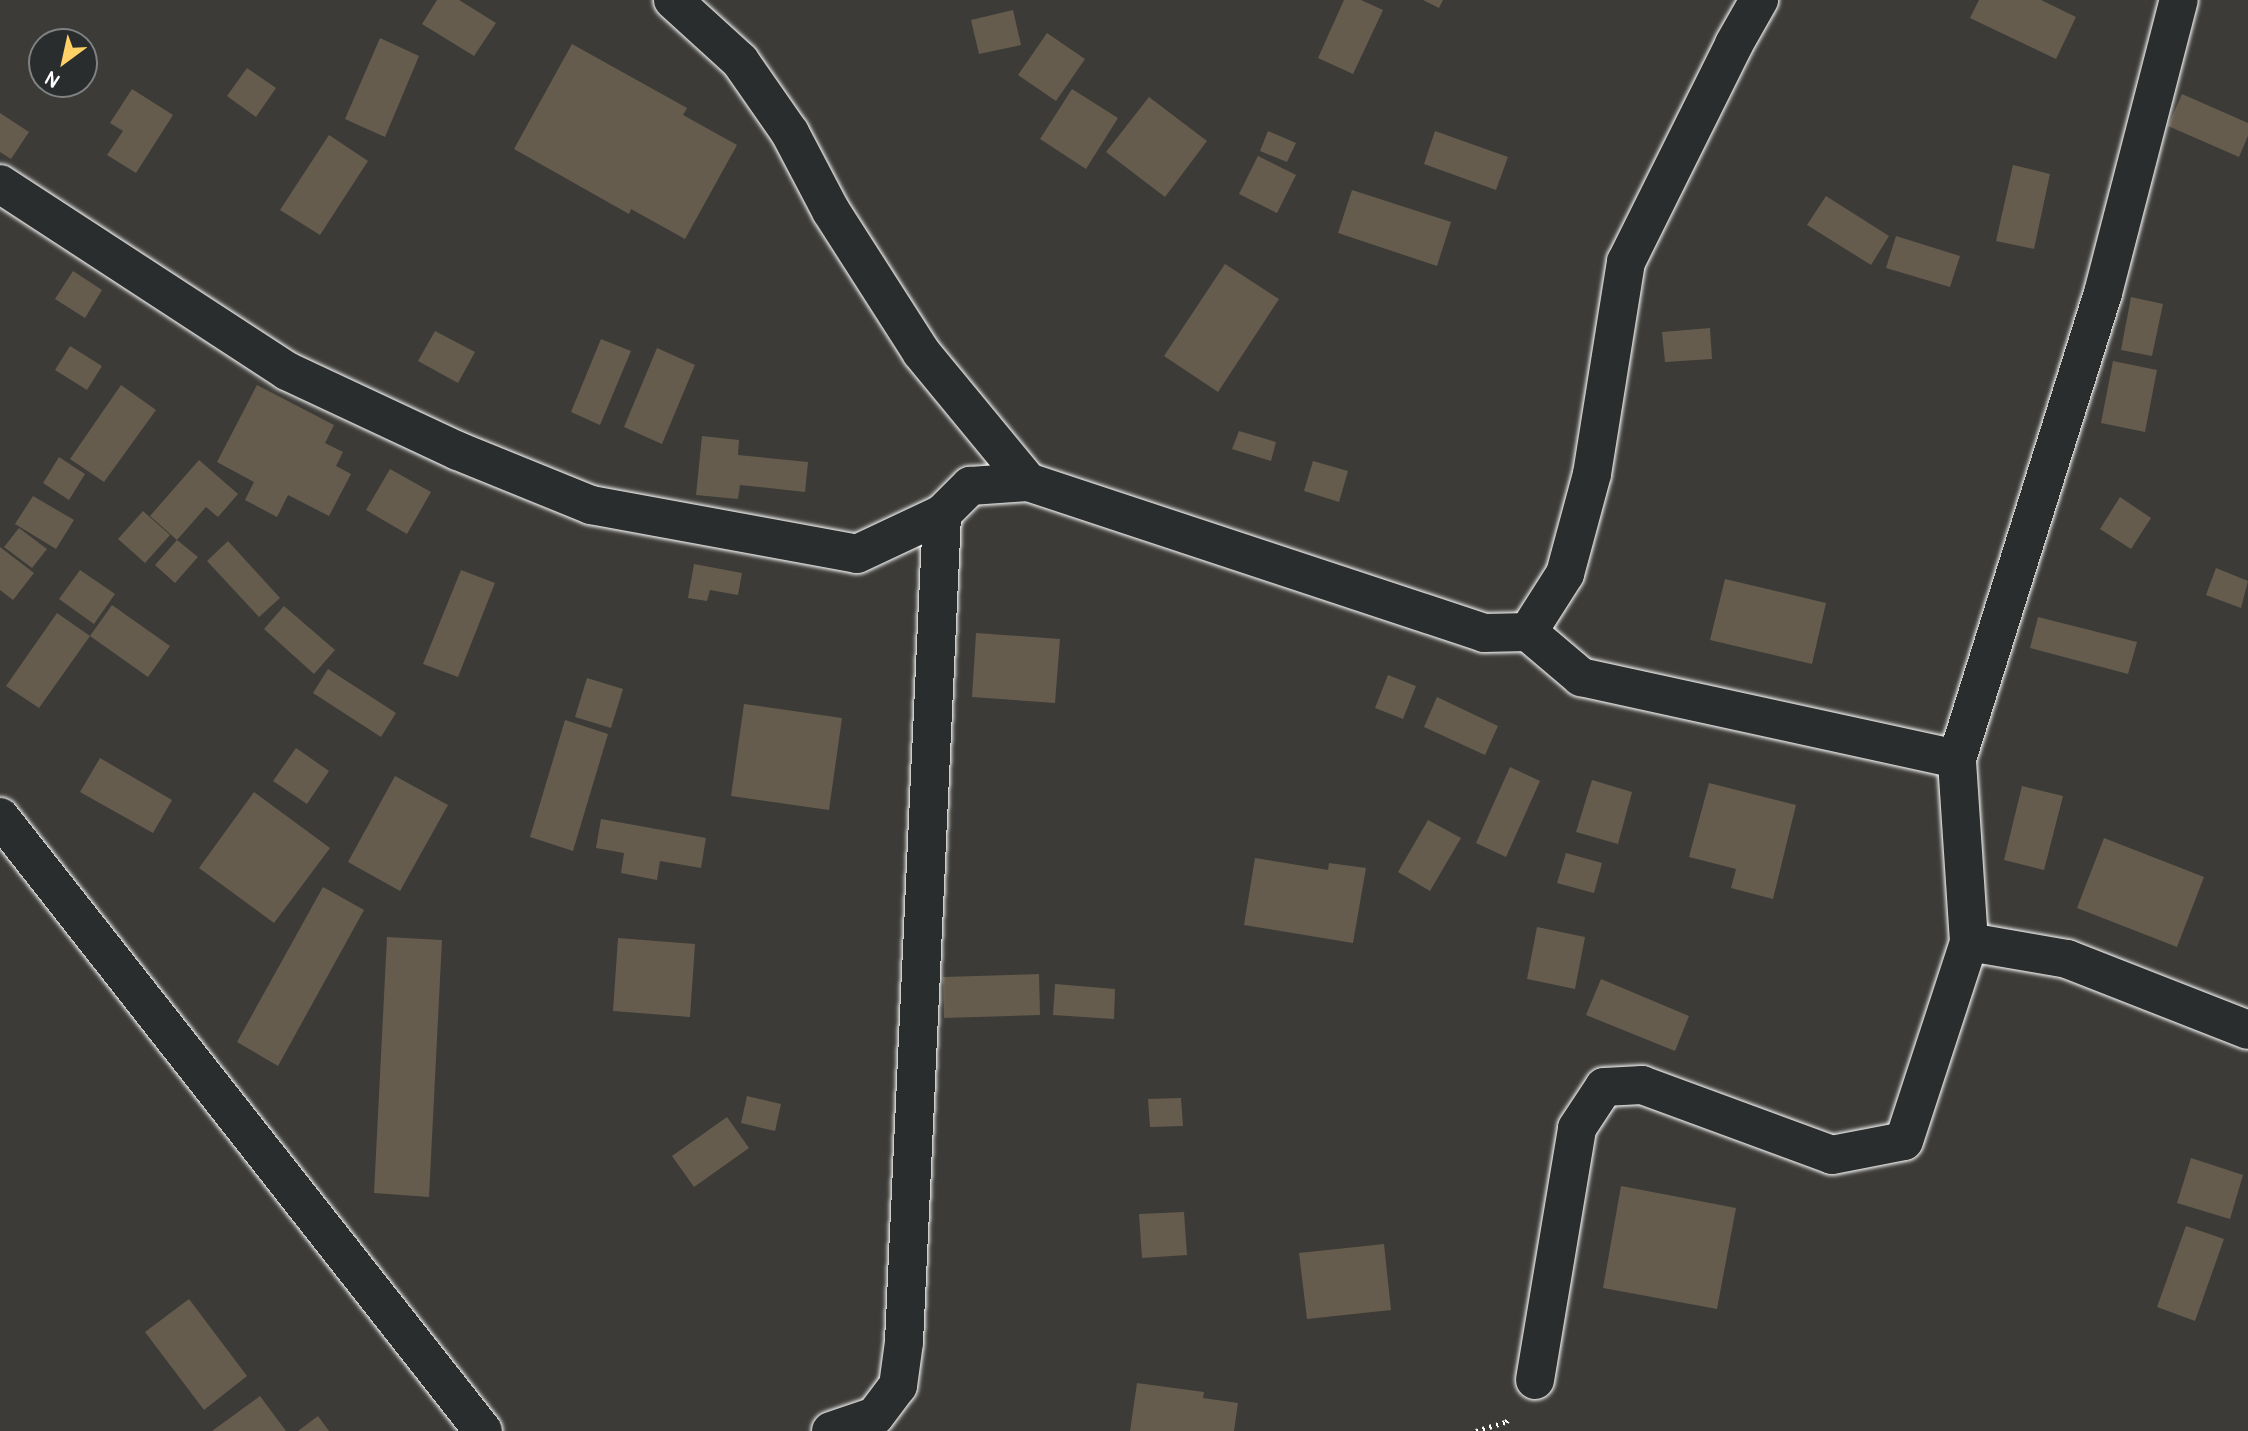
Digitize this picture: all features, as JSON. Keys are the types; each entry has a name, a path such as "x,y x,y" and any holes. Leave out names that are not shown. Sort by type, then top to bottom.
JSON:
{"street":[{"path":"673,0 740,61 790,133 831,211 920,352 1028,482"},
{"path":"1528,632 1565,575 1592,474 1626,262 1734,44 1759,0"},
{"path":"1535,1380 1577,1128 1604,1087 1643,1085 1832,1155 1904,1141 1969,942 1957,759 2103,293 2179,0"},
{"path":"0,184 287,371 458,451 592,505 857,554 942,514 970,486 1028,482 1484,634 1528,632 1581,677 1957,759"},
{"path":"831,1431 875,1416 898,1386 904,1342 942,514"},
{"path":"0,817 483,1431"},
{"path":"1969,942 2067,959 2248,1030"}],"building":[{"path":"437,0 459,0 496,23 474,56 422,24"},
{"path":"1344,0 1361,0 1383,10 1353,74 1318,58"},
{"path":"1423,0 1443,0 1439,8"},
{"path":"1979,0 2041,0 2076,17 2056,59 1970,18"},
{"path":"1013,10 1021,45 979,54 971,20"},
{"path":"1047,33 1085,59 1056,101 1018,75"},
{"path":"380,38 419,56 385,137 345,119"},
{"path":"572,44 687,108 683,115 737,145 685,239 631,209 629,214 514,149"},
{"path":"247,68 276,88 256,117 227,96"},
{"path":"132,89 173,115 136,173 107,155 123,131 110,123"},
{"path":"1072,89 1118,118 1086,169 1040,139"},
{"path":"2182,94 2248,123 2248,136 2239,157 2168,126"},
{"path":"1149,97 1207,141 1165,197 1106,152"},
{"path":"0,113 29,132 11,159 0,152"},
{"path":"1268,131 1296,143 1287,162 1260,151"},
{"path":"1435,131 1508,157 1496,190 1424,164"},
{"path":"329,135 368,161 320,235 280,210"},
{"path":"1258,156 1296,175 1277,213 1239,194"},
{"path":"2013,165 2050,174 2034,249 1996,241"},
{"path":"1352,190 1451,222 1437,266 1338,233"},
{"path":"1826,196 1889,236 1871,265 1807,225"},
{"path":"1896,236 1960,256 1950,287 1886,268"},
{"path":"1225,264 1279,299 1218,392 1164,356"},
{"path":"73,271 102,290 85,318 55,299"},
{"path":"2131,297 2163,304 2152,356 2121,350"},
{"path":"1710,328 1712,359 1665,362 1662,332"},
{"path":"435,331 475,352 458,383 418,361"},
{"path":"601,339 631,351 600,425 571,412"},
{"path":"70,346 102,366 87,390 55,370"},
{"path":"657,348 695,365 662,444 624,427"},
{"path":"2113,361 2157,370 2145,432 2101,423"},
{"path":"121,385 156,410 104,482 70,459"},
{"path":"257,385 334,425 325,443 343,452 336,466 351,474 329,516 288,495 277,517 245,500 254,482 217,462"},
{"path":"1239,431 1276,442 1271,461 1232,449"},
{"path":"702,436 739,440 738,455 808,462 805,492 740,485 738,499 696,495"},
{"path":"59,457 85,474 69,500 43,483"},
{"path":"199,460 238,494 218,517 206,507 177,540 150,516"},
{"path":"1313,461 1348,471 1339,502 1304,491"},
{"path":"390,469 431,492 407,534 366,510"},
{"path":"33,496 74,520 56,549 15,524"},
{"path":"2120,497 2151,518 2131,549 2100,529"},
{"path":"143,511 170,535 145,563 118,539"},
{"path":"19,528 47,549 32,568 4,547"},
{"path":"177,540 198,557 175,583 155,565"},
{"path":"228,541 280,598 259,617 207,561"},
{"path":"0,547 34,573 13,600 0,590"},
{"path":"694,564 742,573 738,595 710,590 707,601 688,598"},
{"path":"2216,568 2248,581 2241,608 2206,595"},
{"path":"80,570 115,594 94,624 59,599"},
{"path":"461,570 495,583 458,677 423,664"},
{"path":"1725,579 1826,603 1812,664 1710,640"},
{"path":"112,605 170,646 148,677 90,636"},
{"path":"284,606 335,650 314,674 264,629"},
{"path":"57,613 90,636 39,708 6,686"},
{"path":"2038,617 2137,642 2128,674 2030,648"},
{"path":"976,633 1060,639 1055,703 972,697"},
{"path":"328,669 396,713 381,737 313,693"},
{"path":"1388,675 1416,686 1403,719 1375,708"},
{"path":"587,678 623,689 611,728 575,717"},
{"path":"1437,697 1498,726 1485,755 1424,727"},
{"path":"744,704 842,718 829,810 731,796"},
{"path":"565,720 608,734 573,851 530,837"},
{"path":"296,748 329,771 307,804 273,781"},
{"path":"100,758 172,800 153,833 80,792"},
{"path":"1510,767 1540,781 1506,857 1476,843"},
{"path":"395,776 448,805 400,891 348,862"},
{"path":"1592,780 1632,792 1618,844 1576,832"},
{"path":"1709,783 1796,805 1773,899 1731,888 1736,869 1689,857"},
{"path":"2022,786 2063,796 2044,870 2004,860"},
{"path":"254,792 330,848 274,923 199,868"},
{"path":"601,819 706,838 701,868 660,861 657,880 621,873 624,853 596,848"},
{"path":"1428,820 1461,838 1430,891 1398,872"},
{"path":"2104,838 2204,877 2177,947 2077,908"},
{"path":"1566,853 1602,863 1594,893 1557,883"},
{"path":"1255,858 1328,870 1329,863 1366,868 1353,943 1244,925"},
{"path":"323,887 364,910 278,1066 237,1042"},
{"path":"1537,927 1585,937 1575,989 1527,979"},
{"path":"387,937 442,940 429,1197 374,1193"},
{"path":"618,938 695,944 690,1017 613,1011"},
{"path":"1039,974 1040,1015 944,1018 943,977"},
{"path":"1601,979 1689,1016 1675,1051 1586,1015"},
{"path":"1055,984 1115,989 1114,1019 1053,1015"},
{"path":"747,1096 781,1104 775,1131 741,1123"},
{"path":"1181,1098 1183,1126 1150,1127 1148,1099"},
{"path":"727,1117 749,1148 694,1187 672,1156"},
{"path":"2191,1158 2243,1175 2230,1219 2177,1203"},
{"path":"1621,1186 1736,1208 1717,1309 1603,1288"},
{"path":"1184,1212 1187,1255 1142,1258 1139,1214"},
{"path":"2186,1226 2224,1239 2195,1321 2157,1307"},
{"path":"1384,1244 1391,1310 1307,1319 1299,1253"},
{"path":"189,1299 247,1376 204,1410 145,1332"},
{"path":"1137,1383 1204,1392 1203,1398 1238,1403 1234,1431 1130,1431"},
{"path":"260,1396 286,1431 212,1431"},
{"path":"318,1416 329,1431 298,1431"}]}
